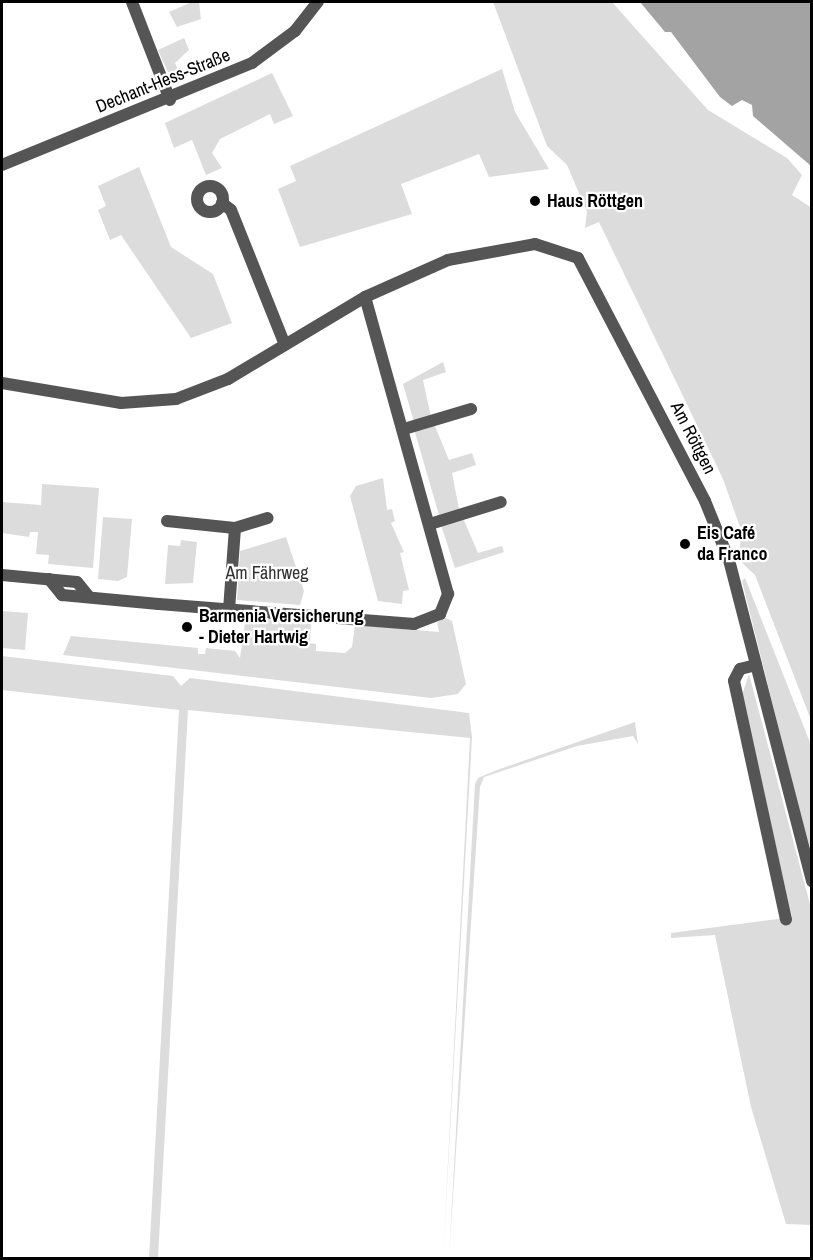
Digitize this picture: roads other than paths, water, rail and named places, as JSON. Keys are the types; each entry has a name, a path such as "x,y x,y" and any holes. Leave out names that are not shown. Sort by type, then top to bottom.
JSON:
{"street":[{"path":"132,2 170,100"},
{"name":"Dechant-Hess-Straße","path":"2,165 170,100 272,51 318,2"},
{"path":"222,203 231,210 285,345"},
{"name":"Am Röttgen","path":"365,297 406,276 470,254 535,244 560,249 578,258 590,273 705,501 729,560 812,881"},
{"path":"2,383 77,398 152,403 201,392 365,297 404,429 448,594 444,609 431,621 229,610 89,597 77,582 2,575"},
{"path":"404,429 471,409"},
{"path":"430,524 501,502"},
{"path":"166,521 235,528 267,518"},
{"path":"229,610 235,528"},
{"path":"756,665 740,669 734,681 786,919"}],"place":[{"name":"Haus Röttgen","path":"535,201"},
{"name":"Eis Café da Franco","path":"685,544"},
{"name":"Barmenia Versicherung - Dieter Hartwig","path":"187,627"}],"park label":[{"name":"Am Fährweg","path":"267,573"}]}
